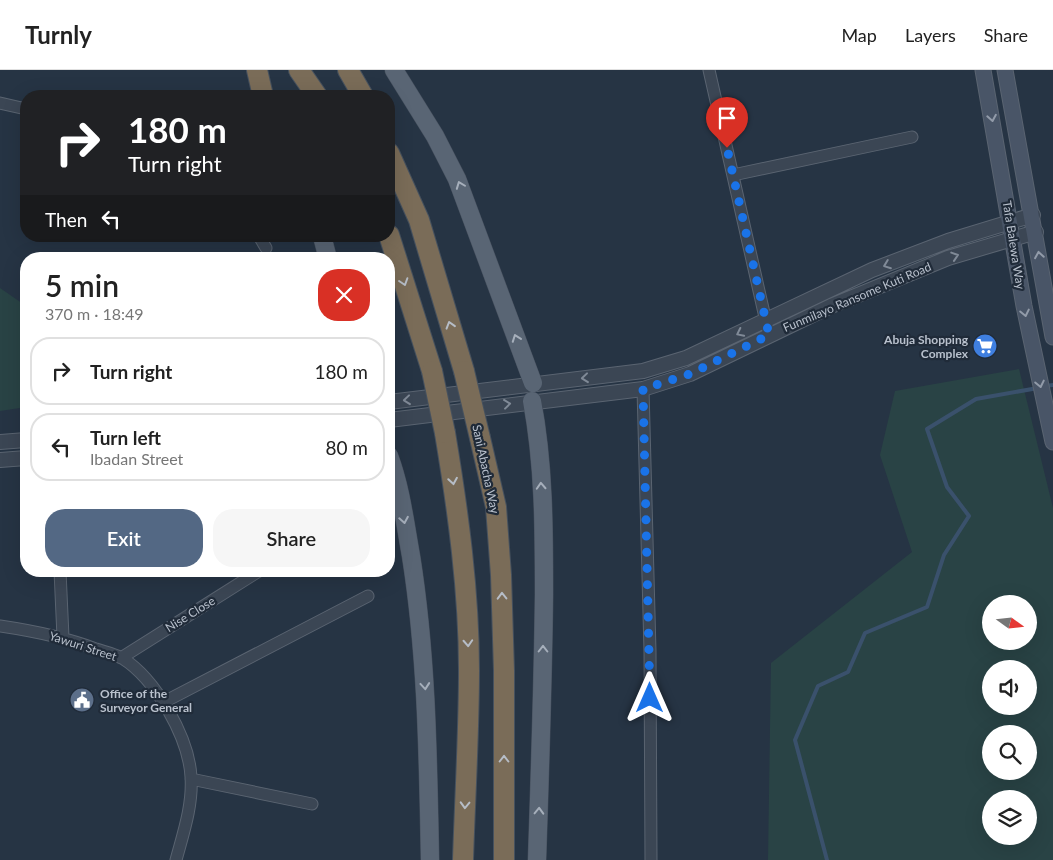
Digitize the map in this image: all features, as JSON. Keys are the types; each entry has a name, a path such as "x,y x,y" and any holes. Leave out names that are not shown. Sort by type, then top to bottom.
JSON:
{"highway":[{"path":"257,70 262,90"},
{"path":"300,70 312,90"},
{"path":"348,70 360,90"},
{"name":"Sani Abacha Way","path":"395,166 419,220 464,371 496,507 502,575 504,860"},
{"path":"395,254 432,371 445,433 457,507 464,568 469,661 463,860"}],"main road":[{"path":"394,70 435,136 457,179 533,383"},
{"name":"Tafa Balewa Way","path":"984,70 1033,348 1053,442"},
{"name":"Tafa Balewa Way","path":"1005,70 1033,215 1053,337"},
{"path":"532,401 538,431 544,534 543,692 537,860"},
{"path":"395,478 401,501 418,602 427,710 430,860"}],"street":[{"path":"708,70 769,335"},
{"path":"0,103 20,108"},
{"path":"733,175 912,137"},
{"name":"Funmilayo Ransome Kuti Road","path":"395,401 643,371 686,358 872,270 948,241 1033,215"},
{"name":"Funmilayo Ransome Kuti Road","path":"395,419 532,401 643,389 690,374 831,306 948,258 1036,232"},
{"path":"262,242 266,248"},
{"path":"643,389 650,651 650,860"},
{"path":"0,442 20,440"},
{"path":"0,460 20,458"},
{"path":"60,577 64,637"},
{"name":"Nise Close","path":"121,658 249,577"},
{"path":"164,702 368,596"},
{"name":"Yawuri Street","path":"0,626 64,637 121,658 137,670 164,702 182,740 192,778 186,822 176,860"},
{"path":"192,778 312,804"}],"green space":[{"path":"0,288 20,302 20,408 0,411"},
{"path":"1019,369 1053,508 1053,860 768,860 771,663 912,552 880,455 895,391"}],"waterway":[{"path":"1045,386 1053,385"},
{"path":"827,860 795,740 818,686 848,672 865,633 927,607 944,555 969,516 947,487 927,429 976,399 1038,388"}],"place":[{"name":"Abuja Shopping Complex","path":"985,346"},
{"name":"Office of the Surveyor General","path":"82,700"}],"route":[{"path":"650,698 648,536 643,389 690,374 769,335 727,148"}]}
